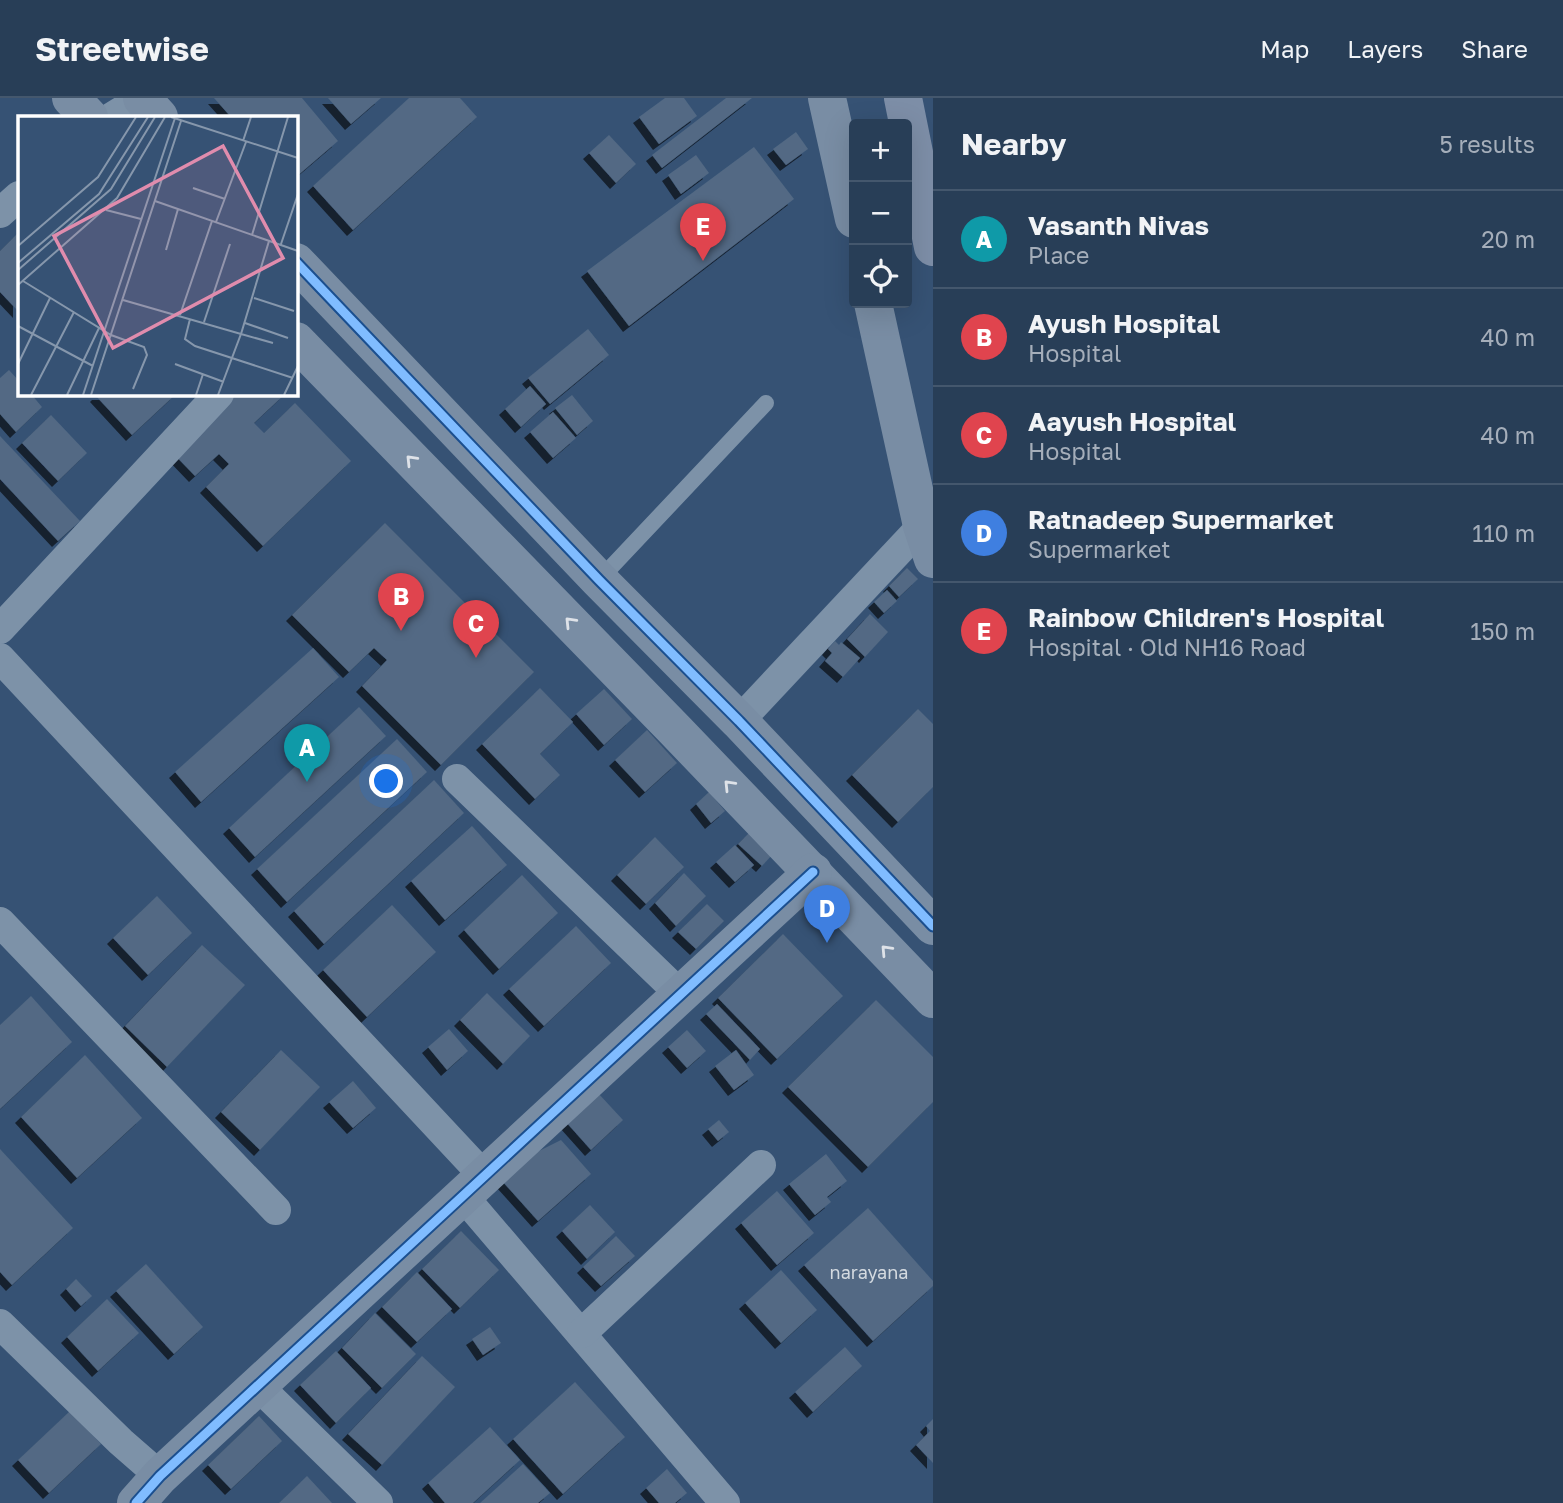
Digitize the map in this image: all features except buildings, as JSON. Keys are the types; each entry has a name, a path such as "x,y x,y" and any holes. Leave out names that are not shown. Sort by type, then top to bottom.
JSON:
{"main road":[{"path":"903,98 933,247"}],"street":[{"path":"71,98 88,116"},
{"path":"114,116 142,98 158,116"},
{"path":"827,98 849,197"},
{"path":"0,213 18,197"},
{"path":"298,264 933,926"},
{"path":"675,730 725,708 927,542 874,308"},
{"path":"298,343 813,872 933,999"},
{"path":"0,629 217,396"},
{"path":"0,658 473,1186 582,1333 724,1503"},
{"path":"457,779 680,994"},
{"path":"0,1324 121,1442 147,1481 258,1386 813,872"},
{"path":"0,922 276,1210"},
{"path":"582,1333 761,1164"},
{"path":"258,1386 378,1503"}],"lane":[{"path":"599,580 766,402"}],"cycle path":[{"path":"298,264 933,926"},
{"path":"136,1503 160,1476 813,872"}],"place":[{"name":"Rainbow Children's Hospital","path":"703,261"},
{"name":"Ayush Hospital","path":"401,631"},
{"name":"Aayush Hospital","path":"476,658"},
{"name":"Vasanth Nivas","path":"307,782"},
{"name":"Ratnadeep Supermarket","path":"827,943"}]}
